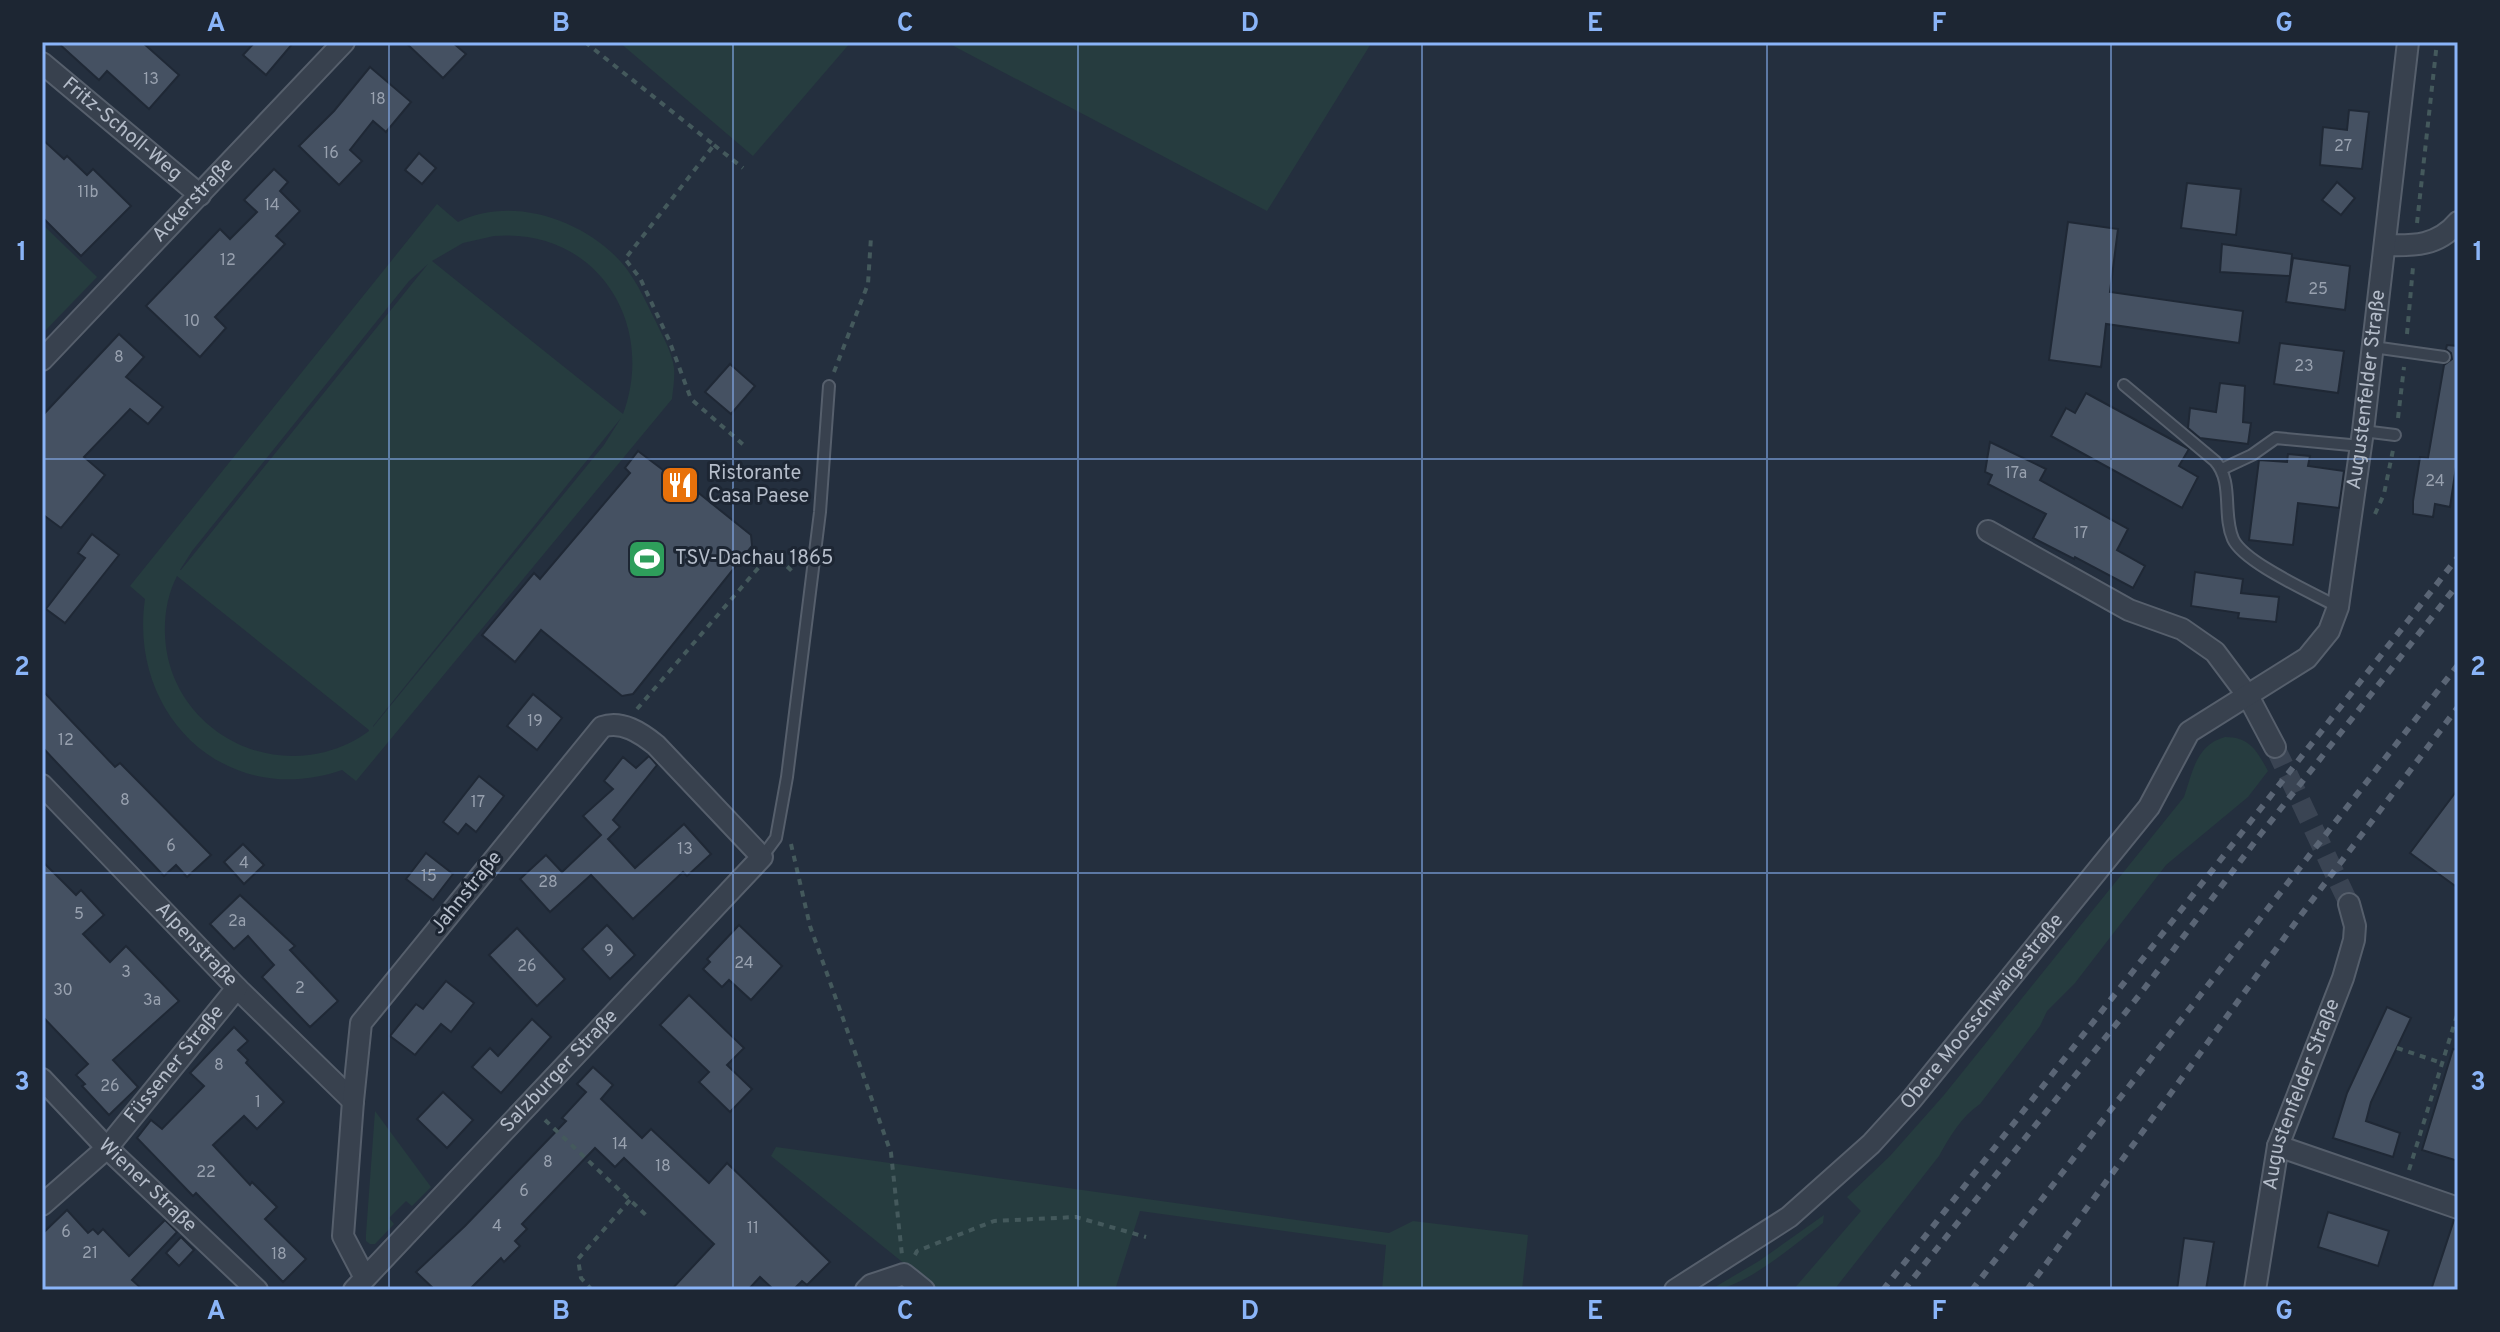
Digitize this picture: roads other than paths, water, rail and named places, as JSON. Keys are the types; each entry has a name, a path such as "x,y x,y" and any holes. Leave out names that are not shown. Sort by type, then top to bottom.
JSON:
{"street":[{"name":"Ackerstraße","path":"42,360 344,42"},
{"name":"Augustenfelder Straße","path":"2248,696 2307,658 2329,631 2338,607 2362,438 2408,42"},
{"name":"Fritz-Scholl-Weg","path":"42,63 200,195"},
{"path":"2385,245 2415,246 2440,239 2458,222"},
{"path":"1988,531 2129,610 2182,629 2215,652 2248,696 2275,747"},
{"name":"Obere Moosschwaigestraße","path":"1675,1290 1789,1217 1871,1144 1912,1099 2149,807 2189,732 2248,696"},
{"name":"Jahnstraße","path":"358,1285 343,1236 361,1023 602,727 610,724 623,726 640,733 656,745 762,857"},
{"name":"Alpenstraße","path":"42,785 237,988 353,1101"},
{"name":"Salzburger Straße","path":"358,1285 762,857"},
{"name":"Augustenfelder Straße","path":"2255,1290 2278,1146 2343,978 2354,940 2355,926 2349,904"},
{"name":"Füssener Straße","path":"42,1205 107,1148 237,988"},
{"name":"Wiener Straße","path":"42,1079 107,1148 257,1290"},
{"path":"2278,1146 2458,1208"},
{"path":"866,1290 871,1285 904,1274 924,1290"}],"lane":[{"path":"2373,347 2444,357"},
{"path":"2124,385 2222,469 2233,539 2242,552 2338,607"},
{"path":"762,857 776,838 779,827 820,512 829,386"},
{"path":"2222,469 2252,455 2276,438 2395,435"}],"tunnel":[{"path":"2275,747 2349,904"}],"railway":[{"path":"1883,1290 2458,557"},
{"path":"1904,1290 2141,993 2260,835 2458,584"},
{"path":"1972,1290 2458,665"},
{"path":"2027,1290 2301,915 2458,707"}],"place":[{"name":"Ristorante Casa Paese","path":"680,485"},
{"name":"TSV-Dachau 1865","path":"647,559"}]}
